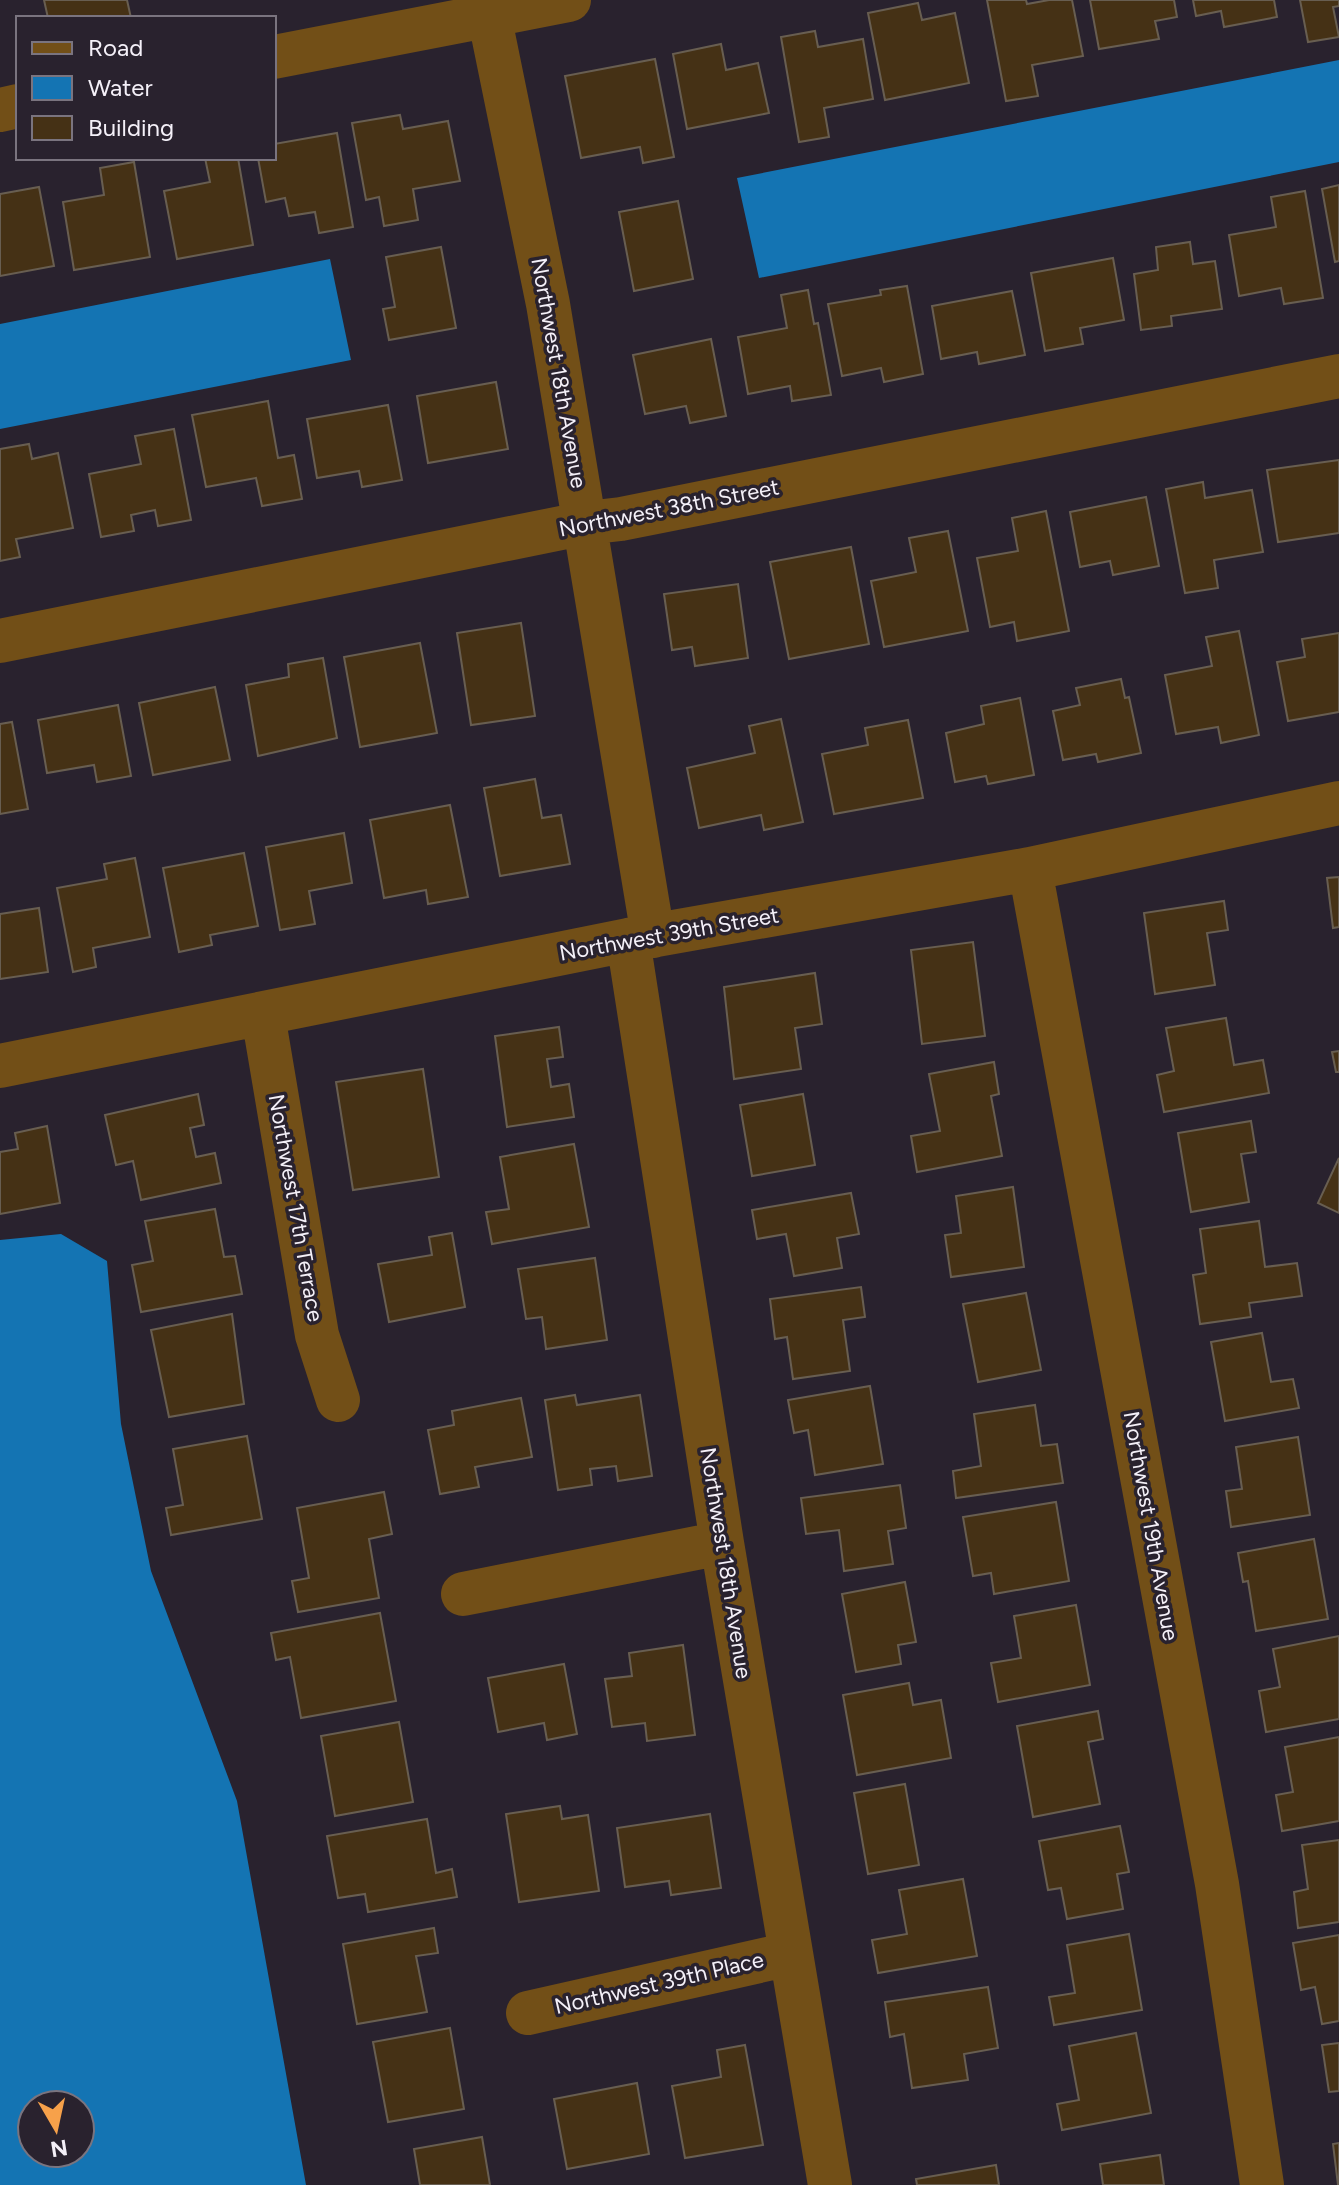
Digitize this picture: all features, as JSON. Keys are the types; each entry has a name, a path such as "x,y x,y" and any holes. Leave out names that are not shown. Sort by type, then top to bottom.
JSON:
{"street":[{"path":"276,57 487,8 569,0"},
{"name":"Northwest 18th Avenue","path":"487,8 548,304 586,523 722,1543 830,2185"},
{"name":"Northwest 38th Street","path":"0,641 1339,376"},
{"name":"Northwest 39th Street","path":"0,1066 641,938 1030,869 1339,803"},
{"name":"Northwest 19th Avenue","path":"1030,869 1217,1884 1262,2185"},
{"name":"Northwest 17th Terrace","path":"263,1015 317,1335 338,1400"},
{"path":"463,1594 722,1543"},
{"name":"Northwest 39th Place","path":"528,2013 790,1954"}],"water":[{"path":"1339,60 1339,162 759,278 737,178"},
{"path":"330,259 351,360 0,429 0,324"},
{"path":"61,1234 107,1261 121,1424 151,1571 237,1801 306,2185 0,2185 0,1240"}],"building":[{"path":"44,0 127,0 131,16 48,16"},
{"path":"987,0 1026,0 1027,4 1072,0 1083,56 1032,65 1038,96 1006,101"},
{"path":"1090,0 1174,0 1177,17 1155,21 1159,39 1099,49"},
{"path":"1193,0 1274,0 1277,17 1224,27 1221,11 1196,16"},
{"path":"1300,0 1339,0 1339,6 1333,7 1339,37 1308,42"},
{"path":"918,3 922,20 955,13 969,83 885,100 868,13"},
{"path":"815,31 818,47 863,39 873,99 824,108 829,137 799,142 781,37"},
{"path":"721,44 726,70 758,63 769,113 687,129 673,54"},
{"path":"655,59 674,157 643,163 640,147 581,158 565,76"},
{"path":"400,115 403,129 448,121 460,181 413,189 418,220 384,226 379,197 366,200 352,123"},
{"path":"337,133 353,227 319,233 315,212 289,216 285,198 266,202 258,160 276,160 276,144"},
{"path":"205,160 238,160 253,245 177,259 164,191 210,182"},
{"path":"134,162 150,257 74,270 63,202 104,195 100,168"},
{"path":"1339,185 1339,261 1335,262 1322,189"},
{"path":"39,187 54,266 0,276 0,194"},
{"path":"1305,191 1323,298 1284,304 1281,288 1239,296 1229,235 1276,227 1271,197"},
{"path":"678,201 693,279 634,291 619,212"},
{"path":"1190,242 1193,264 1215,261 1222,309 1171,316 1172,326 1141,330 1134,274 1158,270 1156,247"},
{"path":"441,247 456,328 389,340 383,309 395,307 386,257"},
{"path":"1113,258 1124,320 1080,328 1083,344 1045,351 1031,273"},
{"path":"907,286 923,374 884,382 881,368 842,376 828,304 881,295 880,290"},
{"path":"808,290 814,324 818,323 831,395 792,401 790,386 748,394 738,337 787,328 781,295"},
{"path":"1012,291 1025,355 979,364 977,352 941,359 932,306"},
{"path":"711,339 726,416 690,423 686,406 645,414 633,355"},
{"path":"496,382 508,449 428,463 417,396"},
{"path":"268,401 278,458 294,455 302,499 262,506 256,478 206,487 192,415"},
{"path":"388,405 402,480 362,487 359,471 317,478 307,419"},
{"path":"174,429 191,520 158,526 155,510 131,515 134,531 101,537 89,474 141,464 135,436"},
{"path":"29,444 32,459 58,453 73,528 16,539 20,557 0,561 0,449"},
{"path":"1339,460 1339,533 1278,542 1267,470"},
{"path":"1203,482 1205,498 1252,490 1263,552 1214,560 1218,588 1185,593 1166,489"},
{"path":"1146,497 1159,566 1113,575 1110,561 1080,567 1070,512"},
{"path":"1046,511 1069,631 1017,641 1014,622 990,627 977,558 1018,551 1012,518"},
{"path":"948,531 968,631 884,647 871,581 916,572 909,538"},
{"path":"851,547 869,644 789,659 770,562"},
{"path":"738,584 748,658 695,666 692,647 672,650 664,594"},
{"path":"521,623 535,716 471,725 457,633"},
{"path":"1239,631 1259,735 1221,743 1218,727 1176,734 1165,675 1212,666 1206,637"},
{"path":"1339,633 1339,712 1288,721 1277,662 1305,657 1302,639"},
{"path":"420,643 437,733 360,747 344,657"},
{"path":"323,658 337,738 258,756 246,685 289,677 288,664"},
{"path":"1121,679 1125,698 1129,697 1141,753 1098,762 1096,754 1063,760 1053,711 1080,705 1076,688"},
{"path":"215,687 230,760 153,775 139,703"},
{"path":"1020,698 1034,775 988,784 986,776 955,782 946,733 984,724 981,706"},
{"path":"118,705 131,776 97,782 94,765 47,773 38,720"},
{"path":"781,719 803,822 764,830 761,815 699,828 687,768 755,753 749,726"},
{"path":"908,720 923,798 834,814 822,754 868,745 865,728"},
{"path":"12,722 28,809 0,814 0,724"},
{"path":"535,779 542,818 561,815 570,864 500,876 484,788"},
{"path":"450,805 468,897 428,904 426,890 384,898 370,820"},
{"path":"344,833 352,883 309,891 315,924 280,930 266,847"},
{"path":"244,853 258,926 210,935 212,945 179,952 163,868"},
{"path":"135,858 150,937 93,948 96,967 73,972 57,888 107,879 104,864"},
{"path":"1339,877 1339,927 1333,928 1327,878"},
{"path":"1224,901 1228,930 1207,933 1215,985 1155,994 1144,913"},
{"path":"39,908 48,972 0,979 0,914"},
{"path":"973,942 985,1036 922,1044 911,950"},
{"path":"815,973 822,1024 795,1028 801,1069 734,1079 724,987"},
{"path":"1226,1018 1234,1065 1263,1060 1269,1093 1164,1112 1157,1075 1174,1071 1166,1028"},
{"path":"559,1027 563,1057 547,1059 551,1087 569,1084 574,1117 507,1127 495,1036"},
{"path":"1339,1051 1339,1072 1336,1072 1332,1052"},
{"path":"994,1062 999,1094 991,1096 1002,1156 917,1172 911,1136 940,1131 929,1074"},
{"path":"423,1069 439,1177 353,1190 336,1082"},
{"path":"198,1094 204,1125 190,1128 196,1157 215,1153 221,1183 141,1200 133,1161 116,1165 105,1115"},
{"path":"803,1094 815,1165 752,1176 740,1105"},
{"path":"1251,1121 1256,1152 1241,1154 1249,1202 1191,1212 1178,1133"},
{"path":"47,1126 60,1203 0,1214 0,1152 18,1149 15,1133"},
{"path":"574,1144 589,1227 492,1244 486,1212 509,1209 500,1157"},
{"path":"1339,1158 1339,1213 1318,1203"},
{"path":"1013,1187 1024,1267 951,1277 945,1235 961,1233 956,1196"},
{"path":"851,1193 859,1234 837,1238 842,1268 794,1276 786,1234 757,1239 752,1210"},
{"path":"215,1209 224,1257 235,1256 242,1294 141,1312 132,1265 153,1261 145,1221"},
{"path":"1259,1221 1265,1267 1297,1263 1302,1296 1249,1303 1251,1317 1200,1324 1193,1275 1206,1273 1200,1229"},
{"path":"452,1233 465,1307 389,1322 378,1264 432,1255 429,1237"},
{"path":"595,1258 607,1340 546,1349 542,1317 526,1319 518,1269"},
{"path":"861,1287 865,1317 843,1320 850,1371 793,1379 787,1337 775,1339 770,1299"},
{"path":"1026,1293 1041,1370 978,1382 963,1304"},
{"path":"232,1314 244,1404 169,1417 151,1330"},
{"path":"1262,1333 1271,1382 1293,1379 1299,1408 1225,1421 1211,1342"},
{"path":"870,1386 883,1464 815,1475 808,1430 794,1433 788,1400"},
{"path":"575,1395 577,1405 640,1395 652,1476 618,1481 616,1466 590,1469 592,1485 558,1490 545,1400"},
{"path":"521,1398 532,1457 475,1467 479,1487 440,1494 428,1430 454,1425 452,1411"},
{"path":"1035,1405 1041,1446 1057,1444 1063,1483 956,1498 953,1471 981,1466 974,1414"},
{"path":"247,1436 262,1519 171,1535 166,1508 183,1505 173,1449"},
{"path":"1298,1437 1310,1515 1231,1527 1226,1491 1242,1489 1236,1447"},
{"path":"900,1485 906,1528 888,1531 893,1564 844,1571 839,1530 806,1534 801,1498"},
{"path":"384,1492 392,1534 369,1539 379,1598 298,1612 292,1581 309,1578 297,1508"},
{"path":"1056,1502 1069,1581 994,1594 991,1573 973,1576 963,1517"},
{"path":"1314,1539 1328,1619 1256,1631 1248,1581 1243,1582 1238,1553"},
{"path":"905,1582 916,1642 898,1645 901,1664 856,1672 842,1594"},
{"path":"1076,1605 1090,1685 998,1702 991,1663 1021,1658 1014,1616"},
{"path":"380,1613 396,1701 301,1718 290,1657 276,1660 271,1633"},
{"path":"1339,1636 1339,1719 1266,1732 1259,1691 1280,1687 1273,1649"},
{"path":"683,1645 695,1735 647,1741 645,1723 612,1727 605,1679 632,1676 629,1653"},
{"path":"564,1664 577,1734 547,1740 544,1723 498,1732 488,1678"},
{"path":"909,1683 913,1705 941,1700 951,1758 857,1775 843,1695"},
{"path":"1098,1711 1103,1739 1088,1742 1100,1804 1033,1817 1017,1726"},
{"path":"399,1722 413,1802 335,1816 321,1736"},
{"path":"1339,1737 1339,1821 1282,1831 1276,1795 1293,1792 1285,1747"},
{"path":"905,1784 919,1865 868,1874 854,1793"},
{"path":"560,1806 562,1819 588,1815 599,1891 519,1902 506,1814"},
{"path":"710,1814 721,1888 671,1895 669,1881 625,1887 617,1828"},
{"path":"427,1819 436,1873 452,1869 457,1897 368,1912 365,1894 338,1898 327,1836"},
{"path":"1120,1826 1129,1872 1117,1874 1123,1909 1067,1919 1061,1888 1048,1890 1039,1841"},
{"path":"1339,1840 1339,1922 1298,1928 1294,1892 1308,1889 1302,1845"},
{"path":"963,1879 977,1956 878,1973 872,1940 907,1934 899,1890"},
{"path":"434,1928 438,1953 416,1956 427,2012 357,2024 343,1944"},
{"path":"1129,1934 1142,2010 1054,2025 1049,1997 1075,1993 1067,1945"},
{"path":"1339,1935 1339,2021 1322,2024 1315,1987 1301,1990 1293,1943"},
{"path":"988,1987 998,2048 964,2054 968,2080 912,2088 904,2034 890,2037 885,2002"},
{"path":"450,2028 464,2109 388,2122 373,2042"},
{"path":"1136,2033 1151,2113 1062,2130 1057,2104 1079,2100 1069,2046"},
{"path":"1339,2043 1339,2091 1329,2092 1322,2045"},
{"path":"745,2045 763,2145 685,2158 672,2086 721,2077 717,2050"},
{"path":"637,2083 649,2154 567,2169 554,2099"},
{"path":"482,2137 490,2185 420,2185 414,2149"},
{"path":"1339,2143 1339,2185 1338,2185 1333,2144"},
{"path":"1160,2155 1164,2185 1103,2185 1100,2164"},
{"path":"996,2165 999,2185 917,2185 916,2179"}]}
